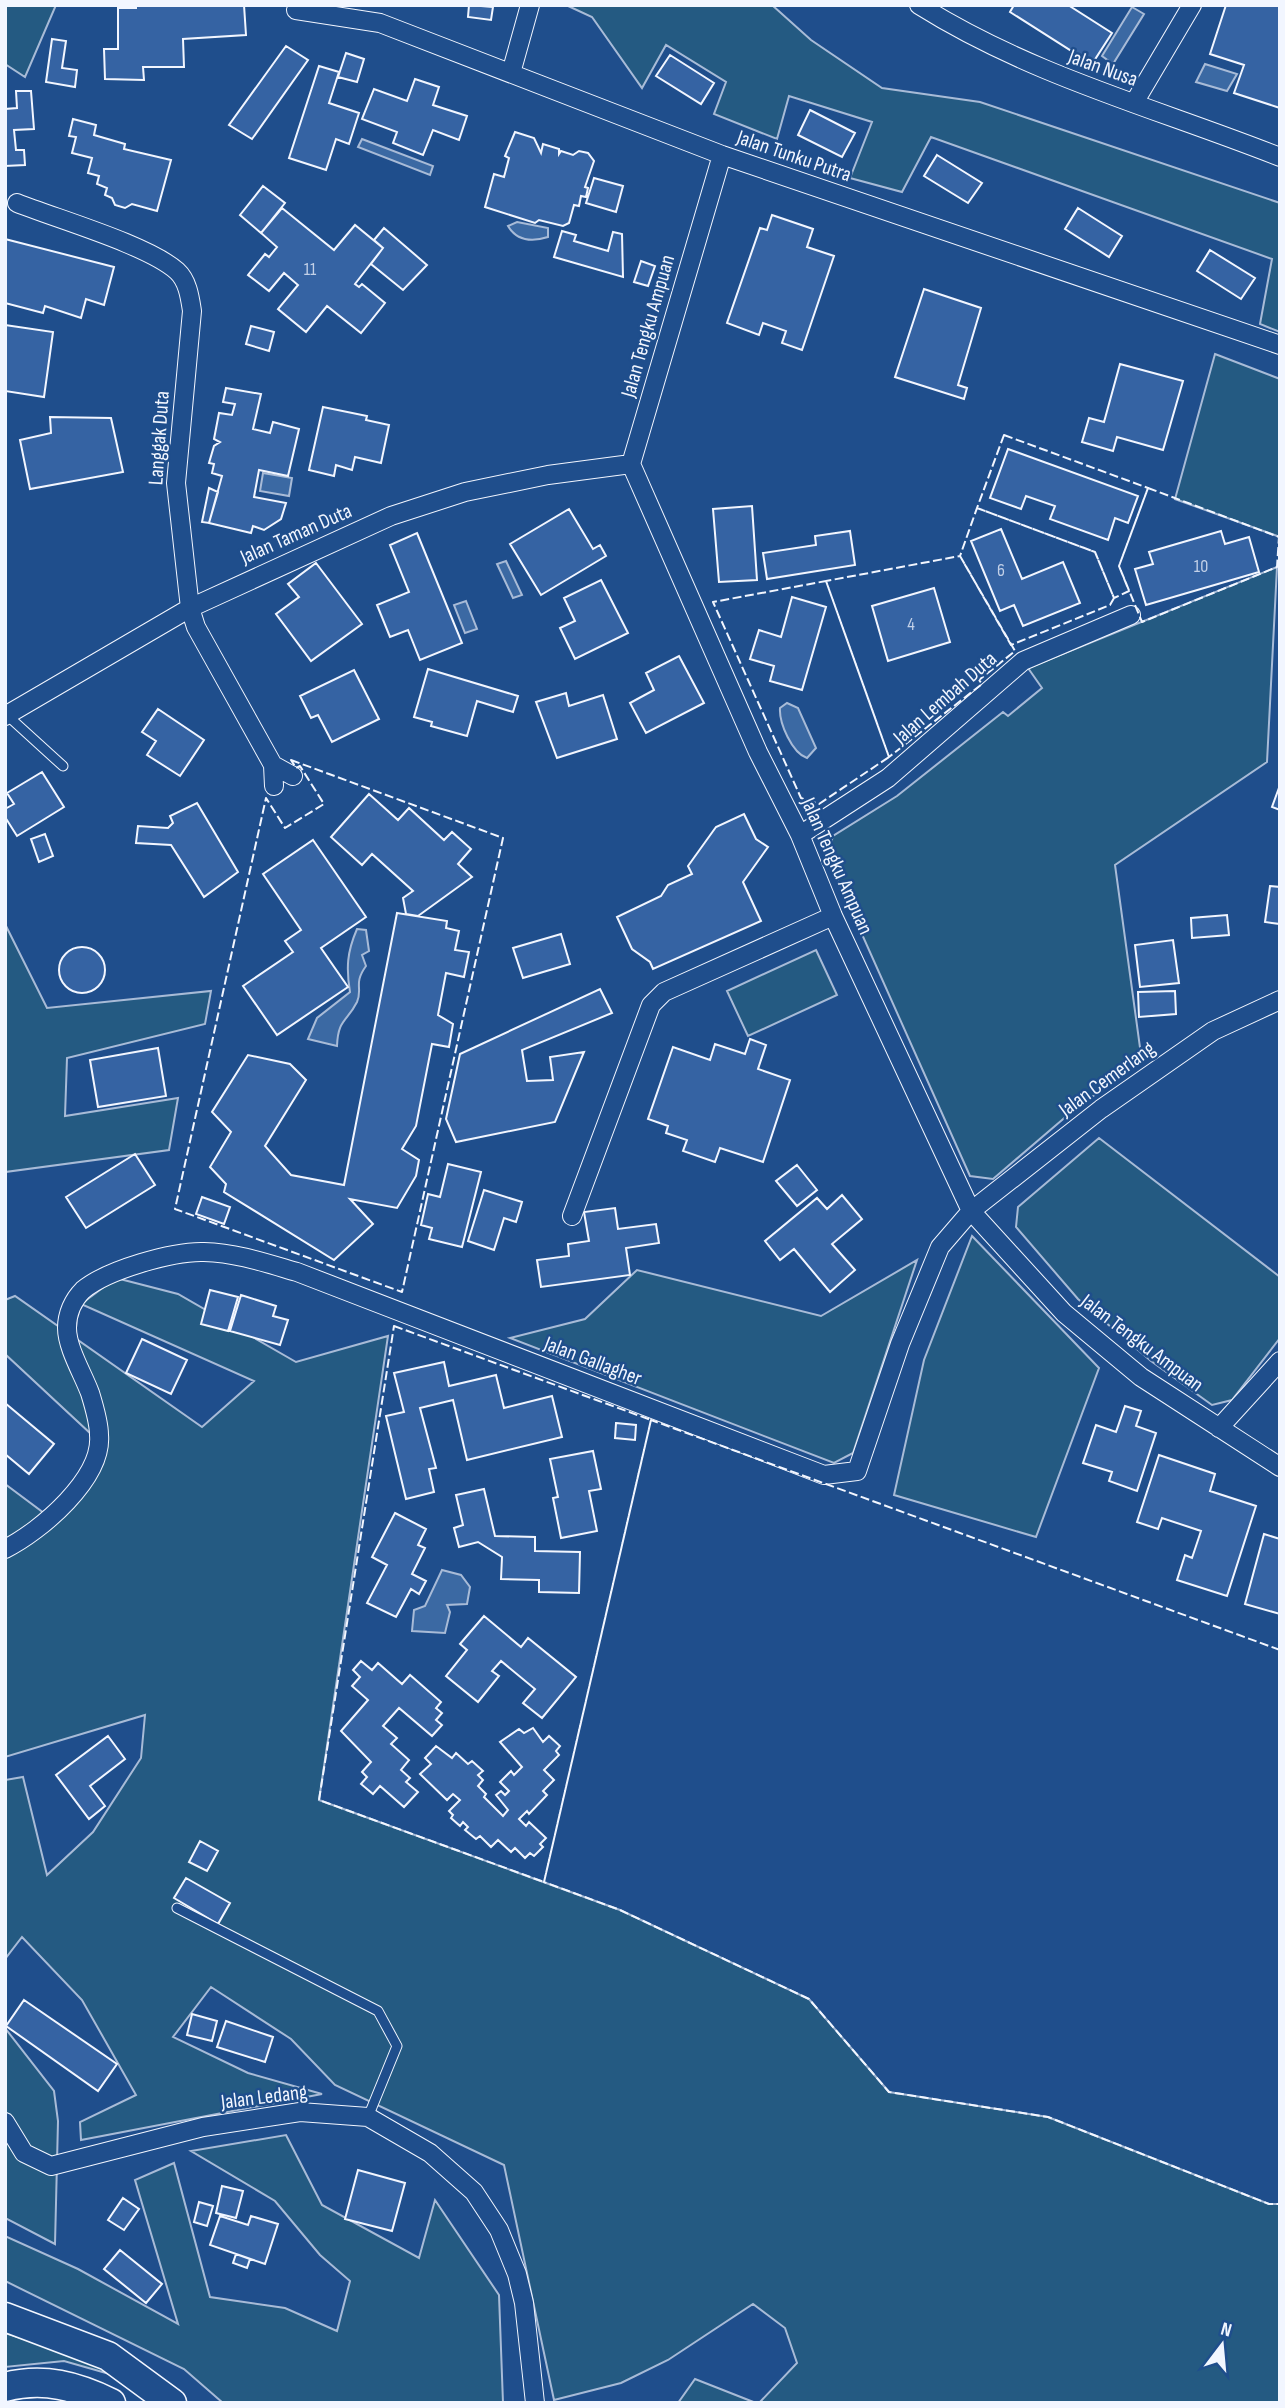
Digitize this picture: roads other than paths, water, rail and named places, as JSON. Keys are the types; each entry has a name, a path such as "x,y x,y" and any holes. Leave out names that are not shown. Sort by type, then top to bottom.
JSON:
{"main road":[{"path":"5,2317 108,2356 172,2403"},
{"path":"5,2386 23,2382 50,2382 80,2388 111,2403"}],"street":[{"path":"511,73 530,5"},
{"name":"Jalan Nusa","path":"919,5 970,38 1054,74 1280,157"},
{"path":"1133,103 1192,5"},
{"name":"Jalan Tunku Putra","path":"296,10 380,23 722,155 1280,345"},
{"name":"Jalan Tengku Ampuan","path":"722,155 631,464 753,741 800,835 833,916 971,1211 1064,1313 1141,1377 1280,1467"},
{"name":"Langgak Duta","path":"17,203 157,257 179,273 188,289 192,311 176,483 190,608 196,626 274,765"},
{"name":"Jalan Taman Duta","path":"6,716 190,608 391,516 465,492 548,475 631,464"},
{"name":"Jalan Lembah Duta","path":"800,835 888,778 1023,662 1131,615"},
{"path":"274,765 293,776"},
{"path":"274,765 274,786"},
{"path":"572,1216 651,1005 664,992 833,916"},
{"name":"Jalan Cemerlang","path":"971,1211 1101,1109 1213,1031 1280,1000"},
{"name":"Jalan Gallagher","path":"5,1549 37,1528 73,1496 95,1462 100,1436 91,1396 66,1330 70,1308 83,1290 157,1259 201,1252 243,1256 297,1272 824,1475 837,1476 857,1471 900,1344 940,1247 971,1211"},
{"path":"1219,1428 1280,1361"},
{"name":"Jalan Ledang","path":"5,2122 24,2152 51,2166 204,2127 300,2112 368,2117 430,2153 474,2192 499,2230 517,2274 524,2303 535,2403"}],"lane":[{"path":"6,716 63,766"},
{"path":"177,1908 378,2011 397,2046 368,2117"}]}
